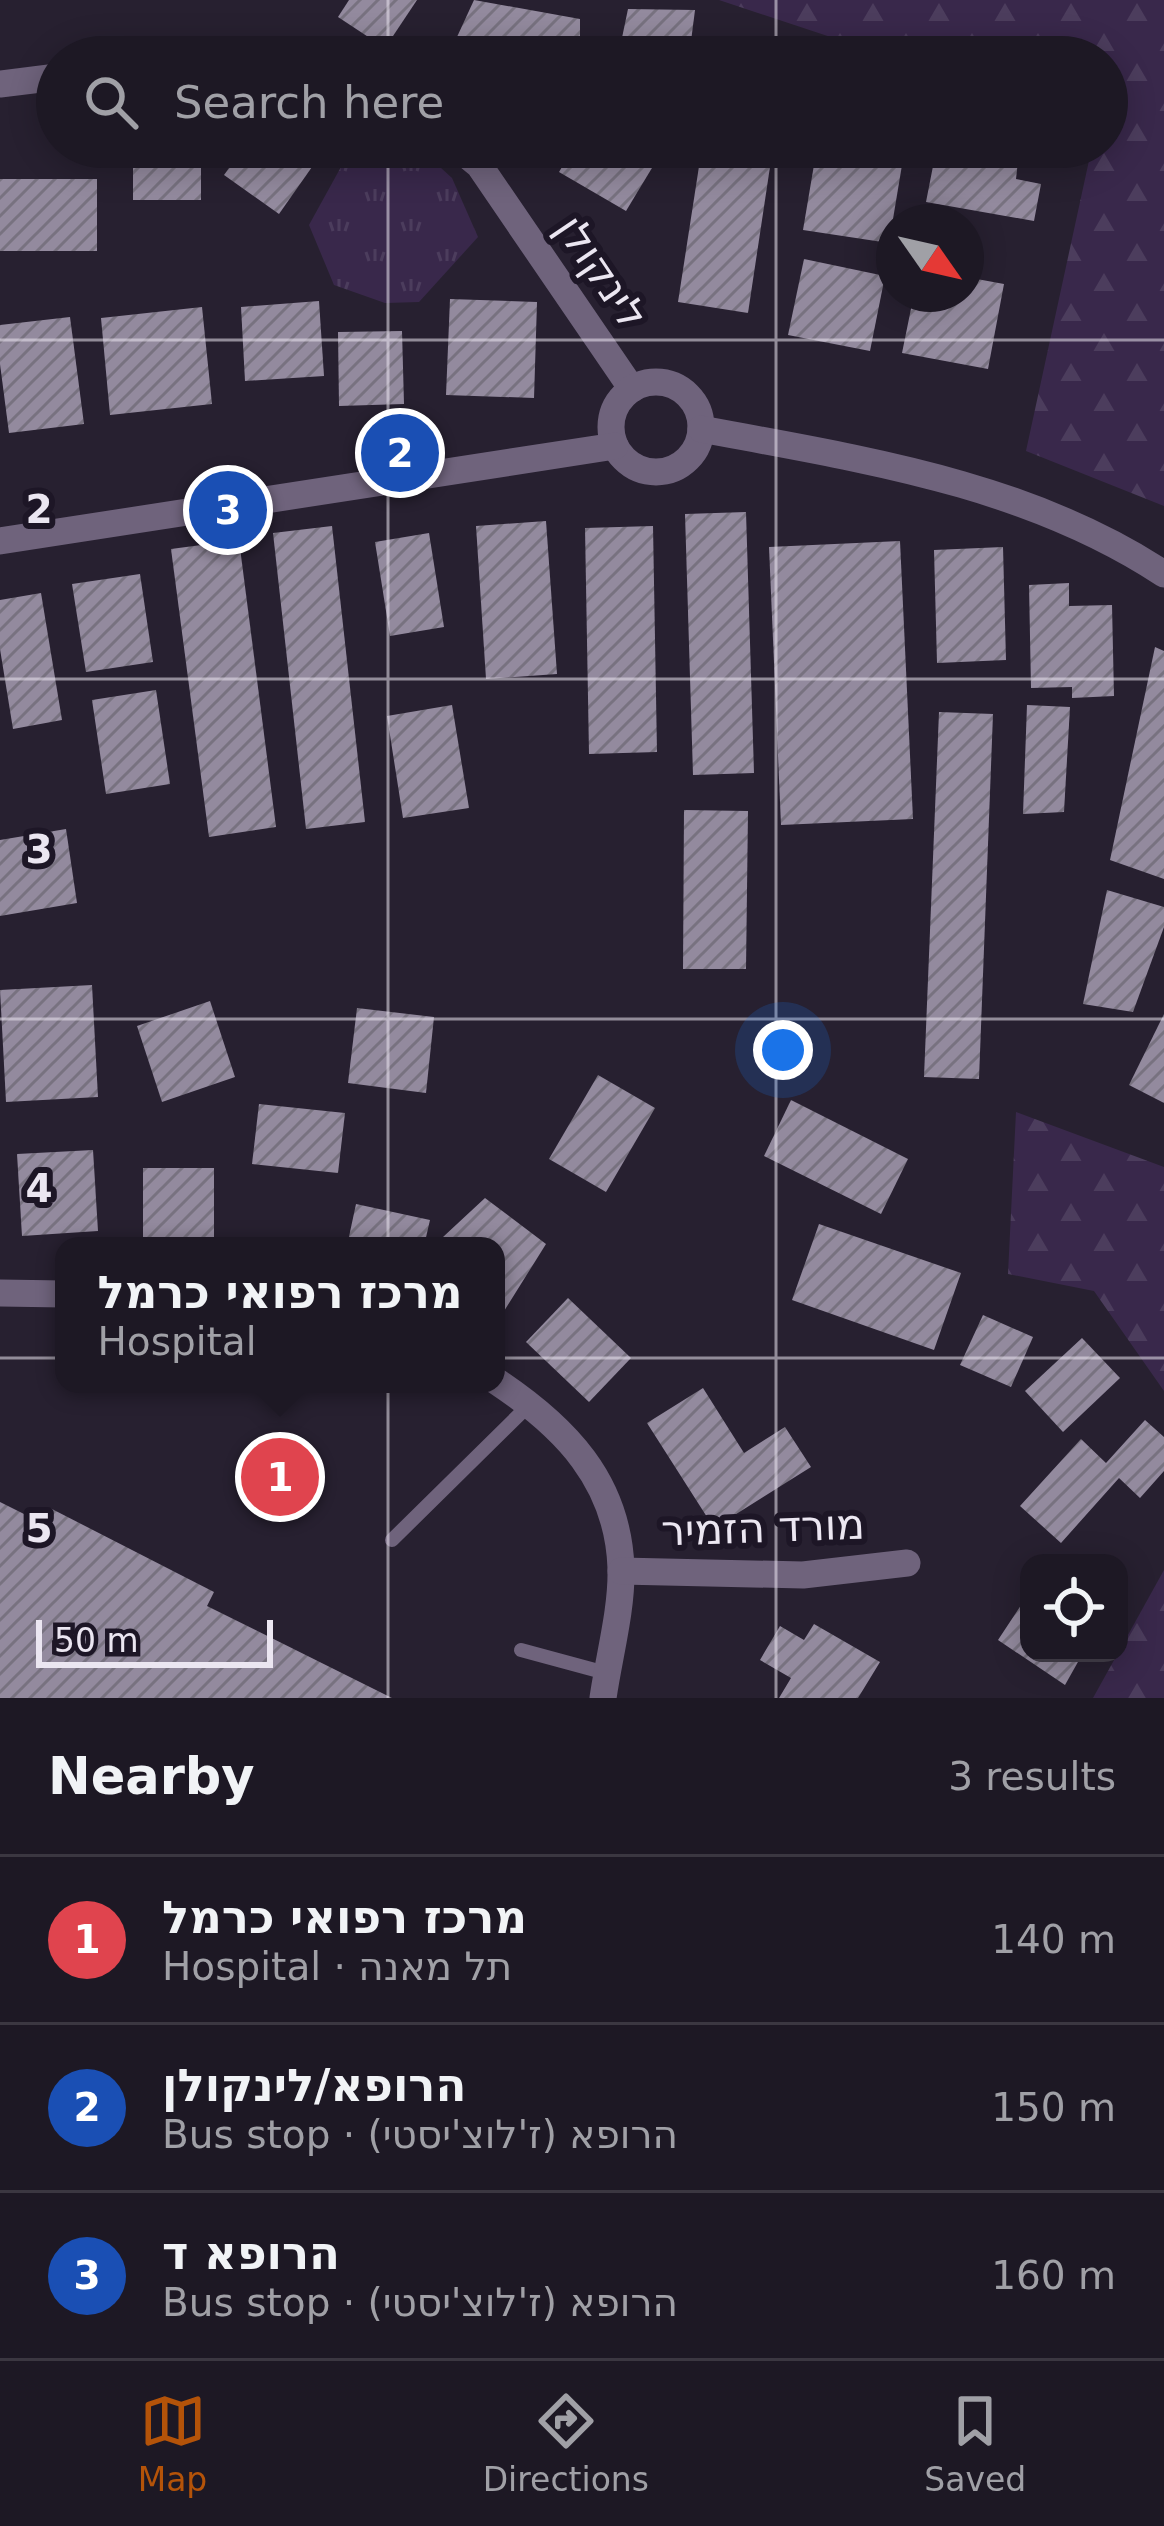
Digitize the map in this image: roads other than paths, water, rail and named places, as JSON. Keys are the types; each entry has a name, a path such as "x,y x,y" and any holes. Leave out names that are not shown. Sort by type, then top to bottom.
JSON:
{"street":[{"path":"0,84 36,80"},
{"name":"לינקולן","path":"481,168 632,389"},
{"path":"646,383 677,387 689,396 701,429 689,458 661,472 637,468 615,446 610,430 613,414 632,389 646,383"},
{"path":"701,429 890,464 1020,502 1124,548 1164,574"},
{"path":"0,541 615,446"},
{"path":"0,1293 55,1294"},
{"path":"505,1388 530,1404 591,1468 614,1514 621,1571 604,1686"},
{"name":"מורד הזמיר","path":"621,1571 803,1575 907,1563"}],"lane":[{"path":"392,1540 530,1404"},
{"path":"521,1650 604,1686"}],"place":[{"name":"הרופא/לינקולן","path":"400,453"},
{"name":"הרופא ד","path":"228,510"},
{"name":"מרכז רפואי כרמל","path":"280,1477"}]}
